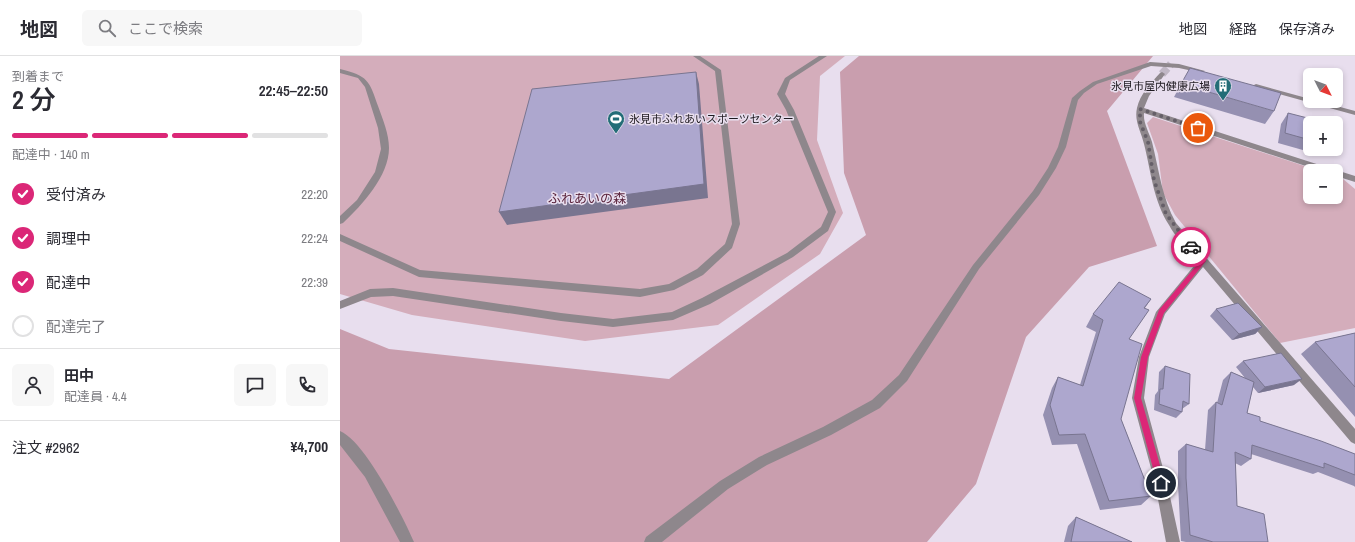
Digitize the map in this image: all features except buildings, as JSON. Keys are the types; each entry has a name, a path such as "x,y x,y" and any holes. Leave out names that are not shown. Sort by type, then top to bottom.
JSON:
{"street":[{"path":"340,237 419,273 640,293 671,287 700,272 728,246 736,224 718,70 696,56"},
{"path":"340,305 370,293 393,292 561,318 613,323 673,316 706,301 790,256 825,229 832,212 790,110 781,94 787,79 824,56"},
{"path":"651,542 724,485 763,461 826,431 876,404 903,378 976,267 1036,193 1052,168 1062,147 1075,100 1082,92 1095,83 1107,78 1150,64 1179,66 1214,74"},
{"path":"340,71 360,77 368,86 382,128 385,149 379,172 360,202 340,221"},
{"path":"1162,74 1145,96 1140,109 1140,122 1148,142 1154,180 1166,214 1173,226 1355,438"},
{"path":"1243,82 1303,99"},
{"path":"1336,108 1355,113"},
{"path":"1140,109 1308,164"},
{"path":"1343,175 1355,179"},
{"path":"1173,542 1161,483 1138,398 1144,357 1161,312 1203,261"},
{"path":"340,437 353,449 376,483 407,542"}],"green space":[{"name":"ふれあいの森","path":"340,56 845,56 820,76 817,140 843,213 820,254 718,325 585,341 412,315 340,294"},
{"path":"1153,117 1303,166 1303,204 1343,204 1343,179 1355,189 1355,328 1280,343 1175,215 1163,193 1158,154 1147,123"}],"shaded area":[{"path":"859,56 1153,56 1107,111 1157,246 1089,267 1026,337 976,484 927,542 340,542 340,329 389,349 669,379 866,235 844,173 840,72"}],"tunnel":[{"path":"1162,74 1171,64"}],"way so far":[{"path":"1191,247 1173,226 1166,214 1154,180 1148,142 1140,122 1140,109 1198,128"}],"place":[{"name":"氷見市屋内健康広場","path":"1223,101"},
{"name":"氷見市ふれあいスポーツセンター","path":"616,134"}],"route":[{"path":"1161,483 1138,398 1144,357 1161,312 1203,261 1191,247"}]}
